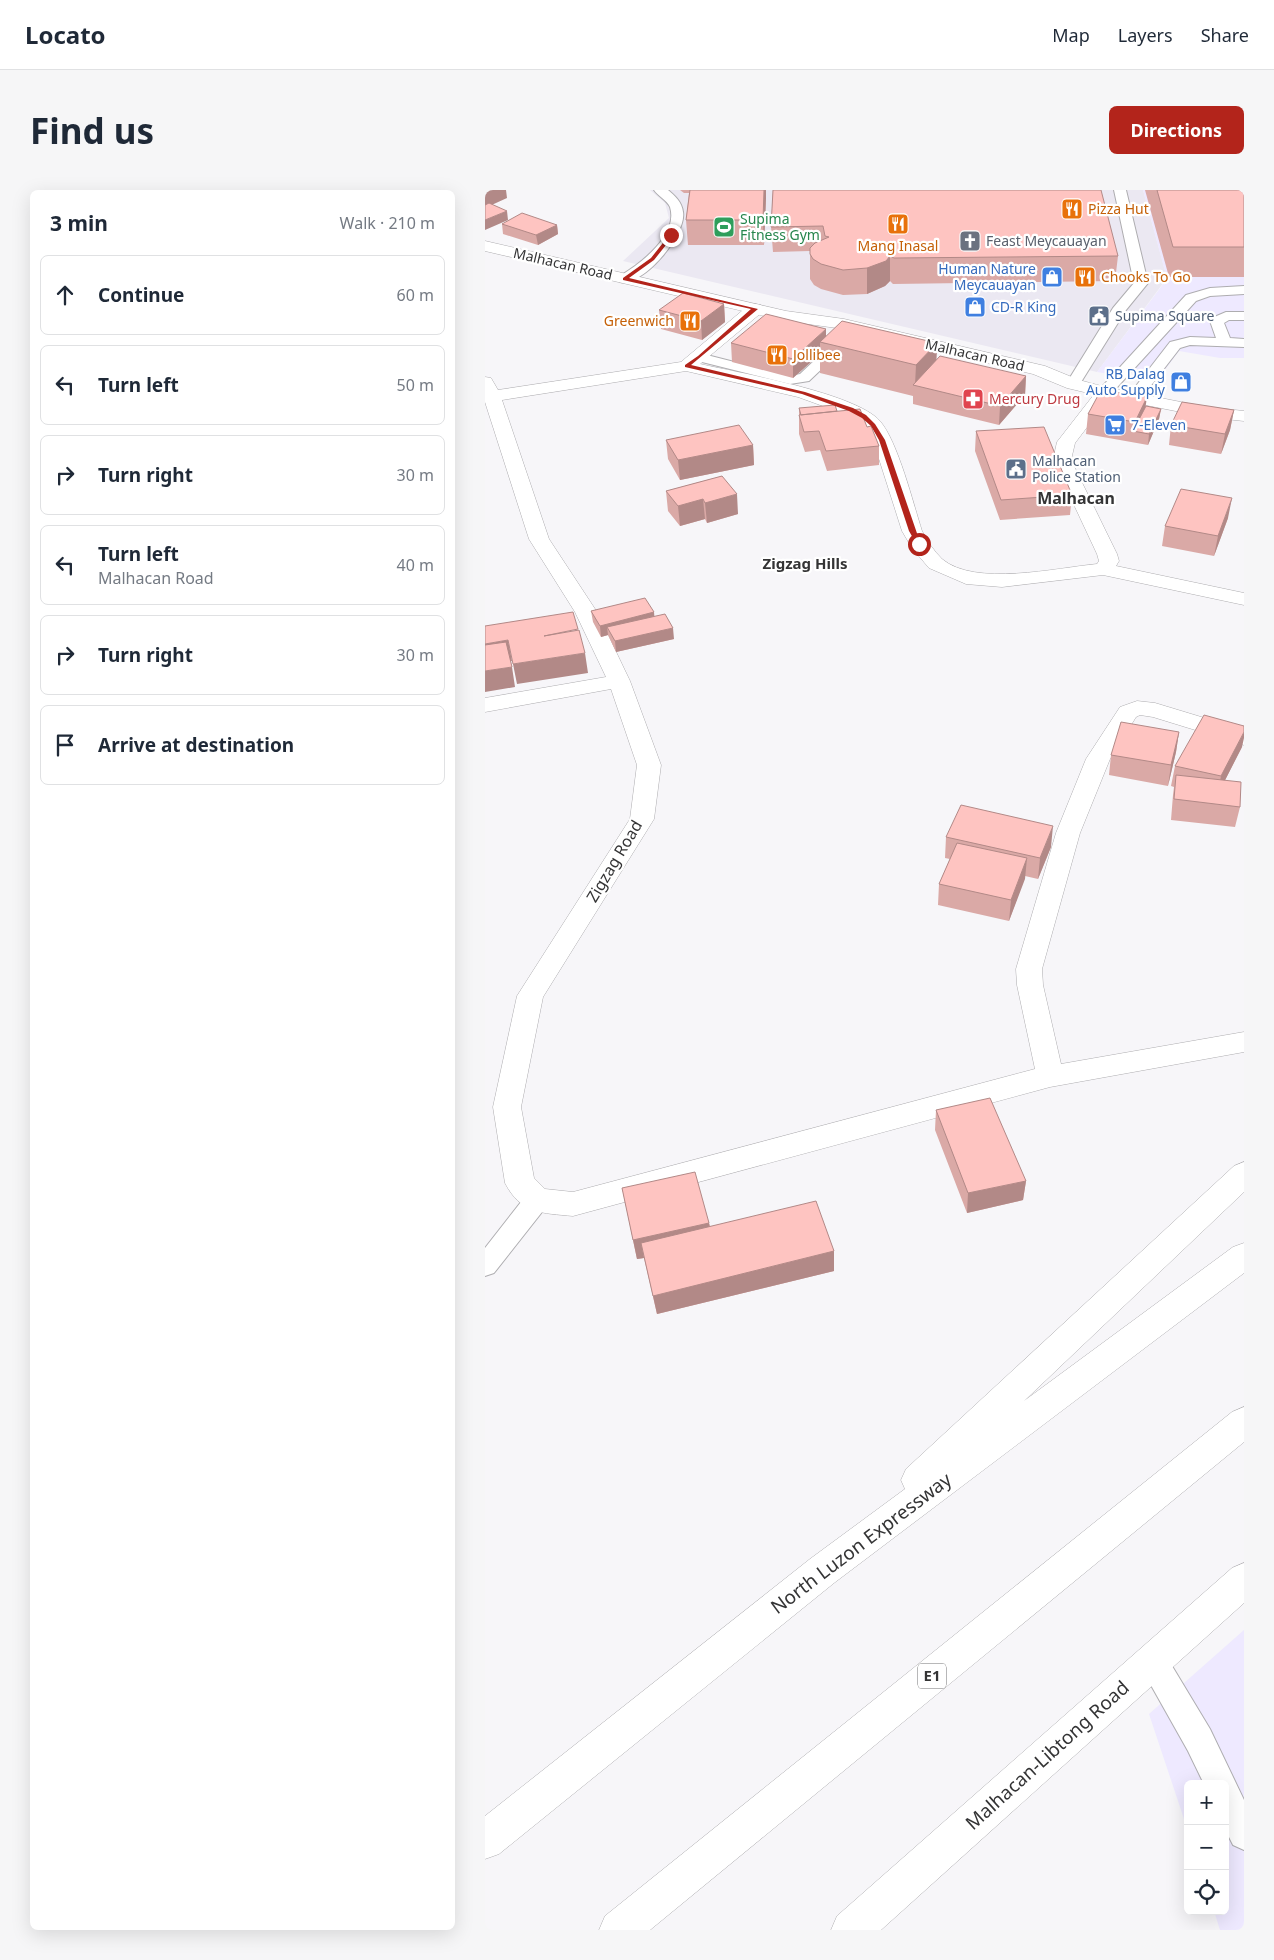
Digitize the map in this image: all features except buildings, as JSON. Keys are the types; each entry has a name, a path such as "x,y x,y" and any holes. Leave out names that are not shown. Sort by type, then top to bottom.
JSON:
{"main road":[{"name":"Malhacan Road","path":"485,246 786,316 844,324 1039,370 1073,384 1105,392 1241,417"},
{"path":"693,362 755,309"},
{"name":"Malhacan Road","path":"786,316 825,336 843,341 1025,382 1073,384"},
{"path":"489,389 693,362 803,393 851,410 864,417 873,425 882,440 912,531 919,544 936,564 966,578 1002,581 1103,569 1244,599"},
{"name":"Zigzag Road","path":"489,389 539,539 586,612 619,681 649,765 642,819 530,996 507,1107 520,1183 537,1200"},
{"path":"1103,569 1109,561 1107,554 1061,460 1066,442 1105,392"},
{"path":"485,705 619,681"},
{"path":"1050,1076 1030,985 1029,969 1068,833 1098,759 1128,712 1137,708 1155,710 1244,738"},
{"path":"537,1200 573,1204 1050,1076 1244,1042"},
{"path":"822,1571 1244,1174"},
{"name":"North Luzon Expressway","path":"485,1840 822,1571 1244,1256"},
{"name":"E1","path":"619,1930 1244,1422"},
{"name":"Malhacan-Libtong Road","path":"851,1930 1244,1580"}],"lane":[{"path":"625,279 653,259 671,235 677,217 677,207 660,190"},
{"path":"1073,384 1120,308 1141,283 1120,190"},
{"path":"1105,392 1191,298 1212,291 1244,290"},
{"path":"1224,341 1217,320 1226,316 1244,316"},
{"path":"693,362 797,380 804,378 843,341"},
{"path":"1135,398 1175,345 1190,341 1244,343"},
{"path":"485,1266 537,1200"},
{"path":"1153,1661 1199,1740 1218,1780"},
{"path":"1229,1802 1244,1834"}],"shaded area":[{"path":"650,190 1143,190 1167,278 1097,372 623,261 669,218 665,203"},
{"path":"1143,190 1244,190 1244,358 1220,358 1179,351 1156,382 1097,372 1167,279"},
{"path":"1244,1630 1244,1930 1220,1930 1215,1915 1229,1915 1229,1780 1184,1780 1184,1819 1149,1714"}],"place":[{"name":"Pizza Hut","path":"1072,209"},
{"name":"Mang Inasal","path":"898,224"},
{"name":"Supima Fitness Gym","path":"724,227"},
{"name":"Feast Meycauayan","path":"970,241"},
{"name":"Human Nature Meycauayan","path":"1052,277"},
{"name":"Chooks To Go","path":"1085,277"},
{"name":"CD-R King","path":"975,307"},
{"name":"Supima Square","path":"1099,316"},
{"name":"Greenwich","path":"690,321"},
{"name":"Jollibee","path":"777,355"},
{"name":"RB Dalag Auto Supply","path":"1181,382"},
{"name":"Mercury Drug","path":"973,399"},
{"name":"7-Eleven","path":"1115,425"},
{"name":"Malhacan Police Station","path":"1016,469"}],"district":[{"name":"Malhacan","path":"1076,498"},
{"name":"Zigzag Hills","path":"805,564"}],"route":[{"path":"671,235 653,259 625,279 755,309 686,366 803,393 851,410 864,417 873,425 882,440 912,531 919,544"}]}
